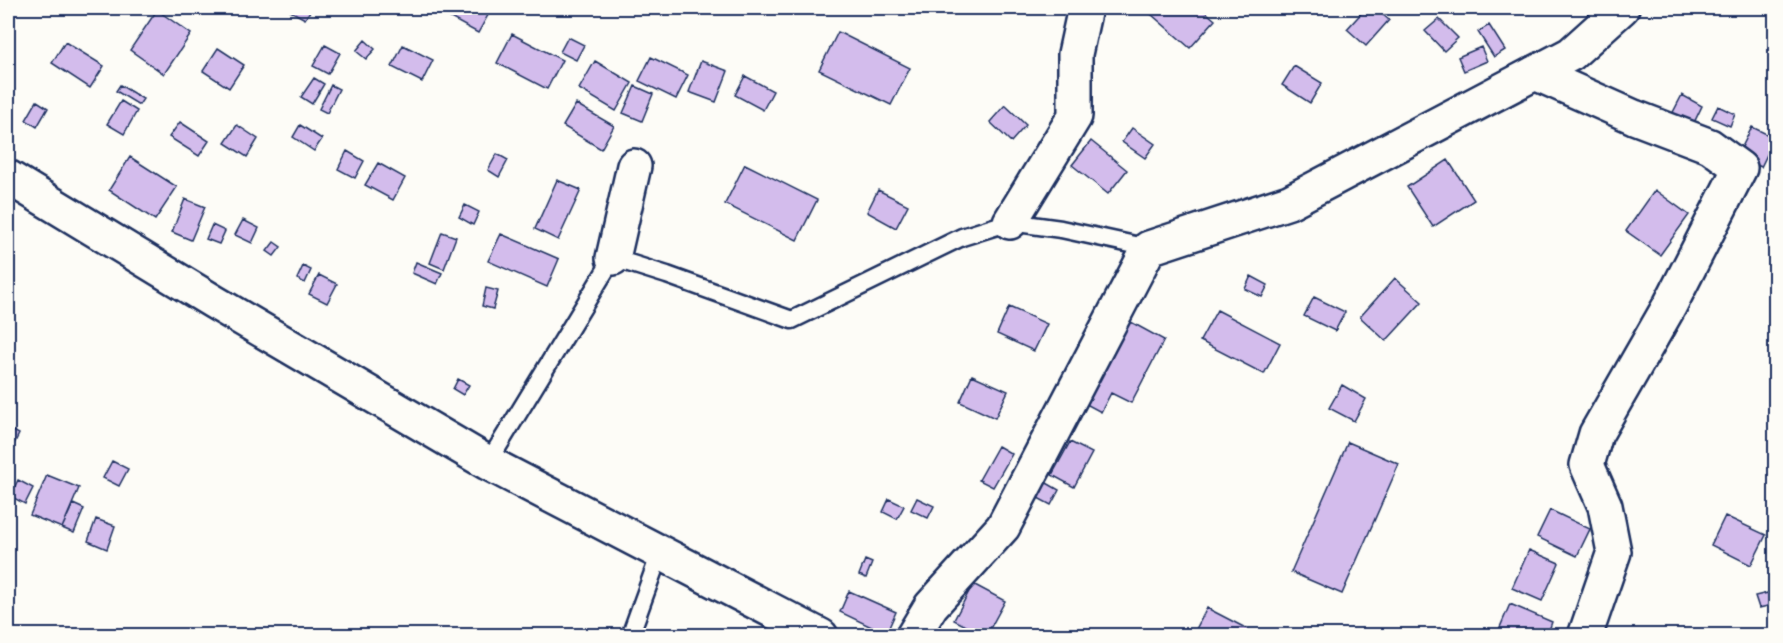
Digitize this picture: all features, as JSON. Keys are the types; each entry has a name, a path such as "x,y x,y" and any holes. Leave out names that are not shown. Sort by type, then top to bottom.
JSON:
{"street":[{"path":"1010,222 1075,116 1075,54 1085,8"},
{"path":"913,636 931,606 1003,527 1149,248 1289,202 1571,54 1622,8"},
{"path":"1535,73 1634,117 1710,147 1740,168 1670,305 1596,434 1587,465 1605,506 1614,552 1585,636"},
{"path":"614,258 634,166"},
{"path":"8,177 214,302 488,463 821,636"}],"lane":[{"path":"488,463 614,258 792,320 962,237 1010,222 1061,229 1149,248"},
{"path":"630,636 660,554"}],"building":[{"path":"285,8 312,8 305,19"},
{"path":"449,8 492,8 478,33 445,15"},
{"path":"1144,8 1201,8 1215,20 1190,48"},
{"path":"1366,8 1375,8 1389,20 1366,46 1347,29"},
{"path":"157,10 191,34 164,74 130,50"},
{"path":"1439,19 1458,38 1444,51 1425,31"},
{"path":"1489,25 1505,50 1494,57 1478,32"},
{"path":"838,32 910,68 891,105 819,70"},
{"path":"512,34 562,60 547,89 497,63"},
{"path":"568,37 584,45 576,60 560,52"},
{"path":"365,40 375,49 366,59 356,51"},
{"path":"65,42 104,66 90,88 52,63"},
{"path":"325,45 340,53 328,74 313,66"},
{"path":"403,45 433,60 422,82 392,67"},
{"path":"1481,47 1487,61 1464,71 1458,57"},
{"path":"218,48 244,65 229,88 203,71"},
{"path":"651,57 688,75 676,99 639,81"},
{"path":"595,61 632,83 616,111 579,89"},
{"path":"701,61 728,71 716,102 689,92"},
{"path":"1294,66 1322,83 1310,103 1282,85"},
{"path":"745,76 773,91 763,110 735,95"},
{"path":"314,78 324,84 312,104 301,97"},
{"path":"120,85 143,99 139,105 116,91"},
{"path":"331,85 339,89 327,113 319,109"},
{"path":"635,86 653,94 642,121 623,113"},
{"path":"1682,95 1702,106 1690,131 1669,120"},
{"path":"37,101 48,108 37,127 26,120"},
{"path":"121,101 137,111 124,134 107,124"},
{"path":"576,104 614,126 601,149 563,126"},
{"path":"1005,105 1026,125 1011,142 990,122"},
{"path":"1718,106 1735,114 1730,126 1712,118"},
{"path":"180,122 209,141 199,156 169,137"},
{"path":"237,125 258,139 247,157 225,143"},
{"path":"300,125 322,139 314,151 293,137"},
{"path":"1752,127 1775,138 1761,167 1738,155"},
{"path":"1132,128 1155,144 1145,158 1122,142"},
{"path":"1091,141 1127,170 1108,194 1072,165"},
{"path":"347,151 364,161 355,178 338,169"},
{"path":"497,154 508,160 499,177 488,170"},
{"path":"130,157 177,187 155,220 109,190"},
{"path":"1448,160 1474,200 1433,227 1407,187"},
{"path":"378,163 405,178 393,200 365,185"},
{"path":"745,164 817,200 797,240 725,204"},
{"path":"557,180 581,190 558,240 535,229"},
{"path":"878,190 908,205 896,228 867,212"},
{"path":"1655,190 1689,215 1660,255 1626,231"},
{"path":"185,199 205,207 191,240 172,232"},
{"path":"465,205 479,212 473,225 459,217"},
{"path":"243,220 259,228 252,243 235,235"},
{"path":"212,225 225,231 219,244 206,239"},
{"path":"442,232 456,237 444,269 430,263"},
{"path":"501,234 559,259 547,287 488,261"},
{"path":"274,242 281,247 274,256 267,251"},
{"path":"416,262 442,273 437,284 412,273"},
{"path":"303,266 311,270 305,283 297,279"},
{"path":"319,275 337,284 327,303 309,294"},
{"path":"1251,276 1268,285 1262,297 1245,289"},
{"path":"1395,278 1422,302 1386,341 1360,317"},
{"path":"486,288 498,291 493,309 482,306"},
{"path":"1314,297 1345,312 1335,331 1304,316"},
{"path":"1009,307 1047,324 1034,351 997,334"},
{"path":"1217,310 1280,343 1264,374 1200,341"},
{"path":"1129,321 1164,340 1131,403 1111,393 1101,412 1086,404"},
{"path":"972,375 1008,391 995,418 960,402"},
{"path":"458,379 469,385 463,395 453,389"},
{"path":"1342,385 1366,399 1354,421 1329,408"},
{"path":"8,428 19,434 10,452 8,451"},
{"path":"1070,442 1092,453 1074,487 1052,475"},
{"path":"1348,442 1399,464 1342,594 1291,572"},
{"path":"998,446 1012,454 993,487 979,480"},
{"path":"112,461 128,469 119,486 103,478"},
{"path":"47,475 79,488 62,528 30,515"},
{"path":"18,480 33,488 25,504 10,496"},
{"path":"1045,482 1059,490 1051,505 1036,497"},
{"path":"917,498 934,506 928,518 911,510"},
{"path":"889,499 904,506 897,519 883,512"},
{"path":"73,504 84,509 74,533 62,528"},
{"path":"1550,510 1590,529 1577,556 1537,537"},
{"path":"1725,516 1766,535 1751,565 1711,545"},
{"path":"96,519 115,526 107,549 88,541"},
{"path":"1529,550 1559,563 1542,601 1512,588"},
{"path":"865,560 872,563 866,578 859,575"},
{"path":"973,584 1005,601 986,636 954,620"},
{"path":"849,591 896,612 886,634 840,612"},
{"path":"1768,593 1772,605 1759,608 1755,596"},
{"path":"1510,604 1552,622 1547,636 1505,636 1498,632"},
{"path":"1207,608 1261,636 1193,635"}]}
